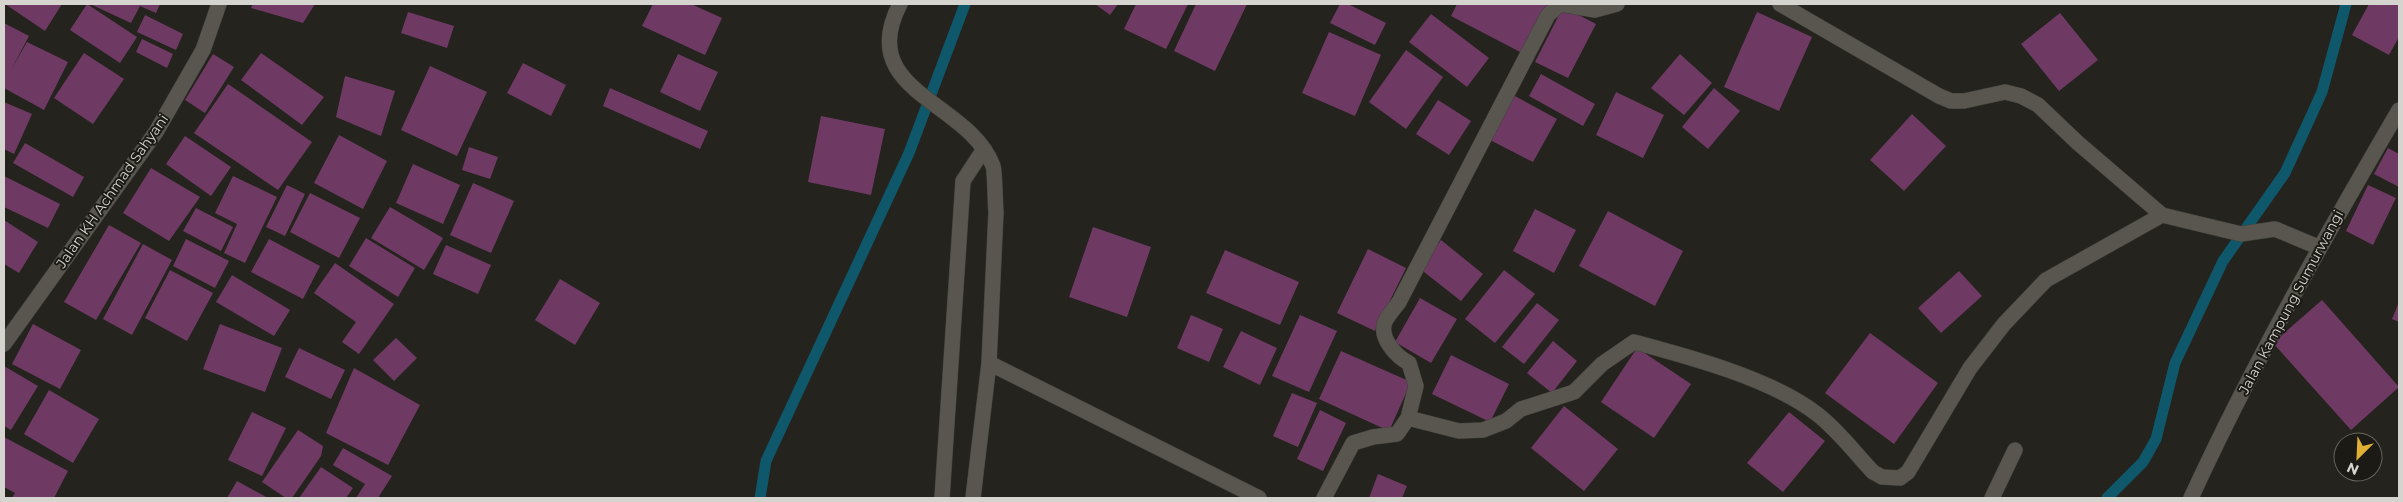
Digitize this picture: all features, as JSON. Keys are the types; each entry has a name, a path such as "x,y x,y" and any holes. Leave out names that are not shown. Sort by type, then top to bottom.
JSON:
{"street":[{"name":"Jalan KH Achmad Sahyani","path":"4,344 156,132 203,50 219,4"},
{"path":"900,4 890,25 888,50 893,65 940,109 969,130 984,149 994,167 993,187 996,212 989,363 973,498"},
{"path":"1324,498 1353,443 1373,437 1397,434 1408,418 1416,386 1409,363 1397,356 1385,336 1384,324 1399,302 1548,15 1560,4 1595,10 1617,4"},
{"path":"1780,4 1939,96 1951,101 1964,101 2005,92 2022,96 2038,105 2078,143 2162,215 2241,234 2275,229 2318,247"},
{"name":"Jalan Kampung Sumurwangi","path":"2191,498 2234,408 2318,247 2399,110"},
{"path":"942,498 962,181 984,149"},
{"path":"1408,418 1458,431 1483,430 1506,421 1521,409 1574,392 1602,364 1634,342 1683,356 1789,396 1819,415 1874,472 1882,477 1900,478 1908,472 1970,368 2004,324 2046,280 2162,215"},
{"path":"989,363 1259,498"},
{"path":"1992,498 2015,450"}],"building":[{"path":"5,4 62,4 45,31"},
{"path":"87,4 137,37 120,63 70,30"},
{"path":"90,4 160,4 156,13 140,6 131,23"},
{"path":"253,4 315,4 303,23 251,8"},
{"path":"653,4 691,4 722,18 705,55 642,26"},
{"path":"1095,4 1118,4 1110,15"},
{"path":"1136,4 1188,4 1166,49 1124,29"},
{"path":"1196,4 1247,4 1215,71 1174,51"},
{"path":"1340,4 1348,4 1386,23 1375,45 1330,23"},
{"path":"1457,4 1550,4 1524,54 1451,16"},
{"path":"2369,4 2399,4 2399,37 2389,55 2352,35"},
{"path":"1563,7 1596,24 1568,78 1535,62"},
{"path":"408,12 454,26 447,48 401,33"},
{"path":"1757,12 1812,37 1779,111 1724,87"},
{"path":"2060,13 2098,60 2059,91 2021,44"},
{"path":"1431,14 1489,58 1467,87 1409,42"},
{"path":"145,15 183,34 176,50 137,32"},
{"path":"4,23 29,36 11,70 27,42 68,62 44,110 4,88"},
{"path":"1329,32 1381,55 1355,116 1302,93"},
{"path":"142,39 173,54 167,68 136,52"},
{"path":"1406,50 1443,77 1406,129 1369,102"},
{"path":"84,53 124,79 93,124 54,98"},
{"path":"261,53 324,97 302,125 241,80"},
{"path":"213,54 234,67 205,113 185,100"},
{"path":"678,54 718,72 700,111 660,92"},
{"path":"1680,54 1712,83 1684,115 1651,88"},
{"path":"523,63 566,85 551,116 507,93"},
{"path":"430,66 487,92 457,156 401,130"},
{"path":"1541,74 1595,104 1583,126 1529,96"},
{"path":"345,76 395,91 381,136 336,117"},
{"path":"228,84 312,142 278,190 194,133"},
{"path":"610,88 708,131 700,149 603,106"},
{"path":"1714,88 1740,111 1708,149 1682,127"},
{"path":"1616,92 1664,115 1643,158 1596,135"},
{"path":"1513,95 1557,119 1533,162 1490,140"},
{"path":"1438,100 1471,121 1449,155 1416,134"},
{"path":"4,102 32,114 14,154 4,149"},
{"path":"1912,114 1946,146 1904,191 1870,160"},
{"path":"821,116 885,129 871,195 808,182"},
{"path":"339,135 387,161 363,209 314,183"},
{"path":"185,136 231,167 211,196 166,164"},
{"path":"25,143 84,177 73,197 13,163"},
{"path":"469,147 498,157 490,179 462,170"},
{"path":"2388,148 2399,154 2399,187 2374,174"},
{"path":"413,164 460,185 443,224 396,203"},
{"path":"151,168 200,197 169,241 123,213"},
{"path":"4,176 60,204 48,228 4,207"},
{"path":"233,176 277,197 245,263 224,253 237,224 215,213"},
{"path":"473,183 514,201 491,253 450,235"},
{"path":"287,185 305,194 285,236 266,227"},
{"path":"2368,185 2396,198 2373,245 2346,231"},
{"path":"310,193 360,218 339,258 290,232"},
{"path":"390,207 443,238 424,270 371,238"},
{"path":"196,208 233,227 221,251 183,231"},
{"path":"1535,209 1576,230 1554,273 1513,251"},
{"path":"1608,211 1683,251 1655,306 1579,266"},
{"path":"4,220 38,242 19,273 4,264"},
{"path":"109,225 141,243 96,320 64,302"},
{"path":"1093,227 1151,247 1127,317 1069,297"},
{"path":"366,238 415,268 398,297 349,266"},
{"path":"186,239 229,261 215,288 173,266"},
{"path":"269,239 320,266 303,299 251,272"},
{"path":"1441,240 1483,274 1461,301 1419,268"},
{"path":"143,244 172,260 132,335 103,319"},
{"path":"446,245 491,265 478,294 433,274"},
{"path":"1368,249 1406,268 1375,331 1337,313"},
{"path":"1225,250 1299,282 1280,325 1206,293"},
{"path":"335,263 394,304 359,354 342,342 356,322 314,293"},
{"path":"170,270 213,293 187,341 145,318"},
{"path":"1504,270 1535,294 1495,343 1465,319"},
{"path":"1959,271 1982,296 1941,333 1918,308"},
{"path":"232,275 290,310 274,336 216,302"},
{"path":"560,279 600,303 575,345 535,320"},
{"path":"1420,298 1457,319 1431,363 1395,342"},
{"path":"2322,300 2399,387 2351,430 2273,343"},
{"path":"2399,302 2399,322 2392,319"},
{"path":"1537,303 1559,320 1524,364 1502,347"},
{"path":"1191,315 1223,329 1209,362 1177,348"},
{"path":"1300,315 1337,331 1309,392 1272,376"},
{"path":"33,324 81,350 60,389 12,364"},
{"path":"220,324 282,348 265,392 203,369"},
{"path":"1241,331 1277,348 1260,385 1223,367"},
{"path":"1870,333 1938,383 1894,444 1825,393"},
{"path":"396,338 417,358 394,381 373,360"},
{"path":"1553,341 1577,361 1552,393 1527,373"},
{"path":"299,348 345,370 331,399 285,377"},
{"path":"1637,348 1691,384 1654,438 1601,402"},
{"path":"1341,351 1411,382 1389,431 1319,399"},
{"path":"1451,355 1509,384 1490,422 1432,394"},
{"path":"4,366 38,386 11,430 4,426"},
{"path":"354,368 420,405 388,465 326,433"},
{"path":"49,390 99,419 73,463 24,434"},
{"path":"1292,393 1317,403 1298,447 1273,436"},
{"path":"1564,406 1618,449 1584,491 1531,448"},
{"path":"1320,410 1346,423 1323,471 1297,459"},
{"path":"252,412 286,428 262,476 228,460"},
{"path":"1789,412 1825,441 1783,492 1747,463"},
{"path":"298,430 323,446 321,456 292,498 286,498 262,482"},
{"path":"4,437 68,471 54,498 12,498 15,493 4,487"},
{"path":"343,448 392,476 378,498 356,498 365,484 333,465"},
{"path":"321,467 353,488 346,498 299,498"},
{"path":"1378,474 1407,486 1402,498 1369,498"},
{"path":"237,481 268,498 227,498"}],"waterway":[{"path":"760,498 766,461 909,153 965,4"},
{"path":"2107,498 2143,462 2156,439 2175,363 2223,261 2285,173 2322,92 2346,4"}]}
